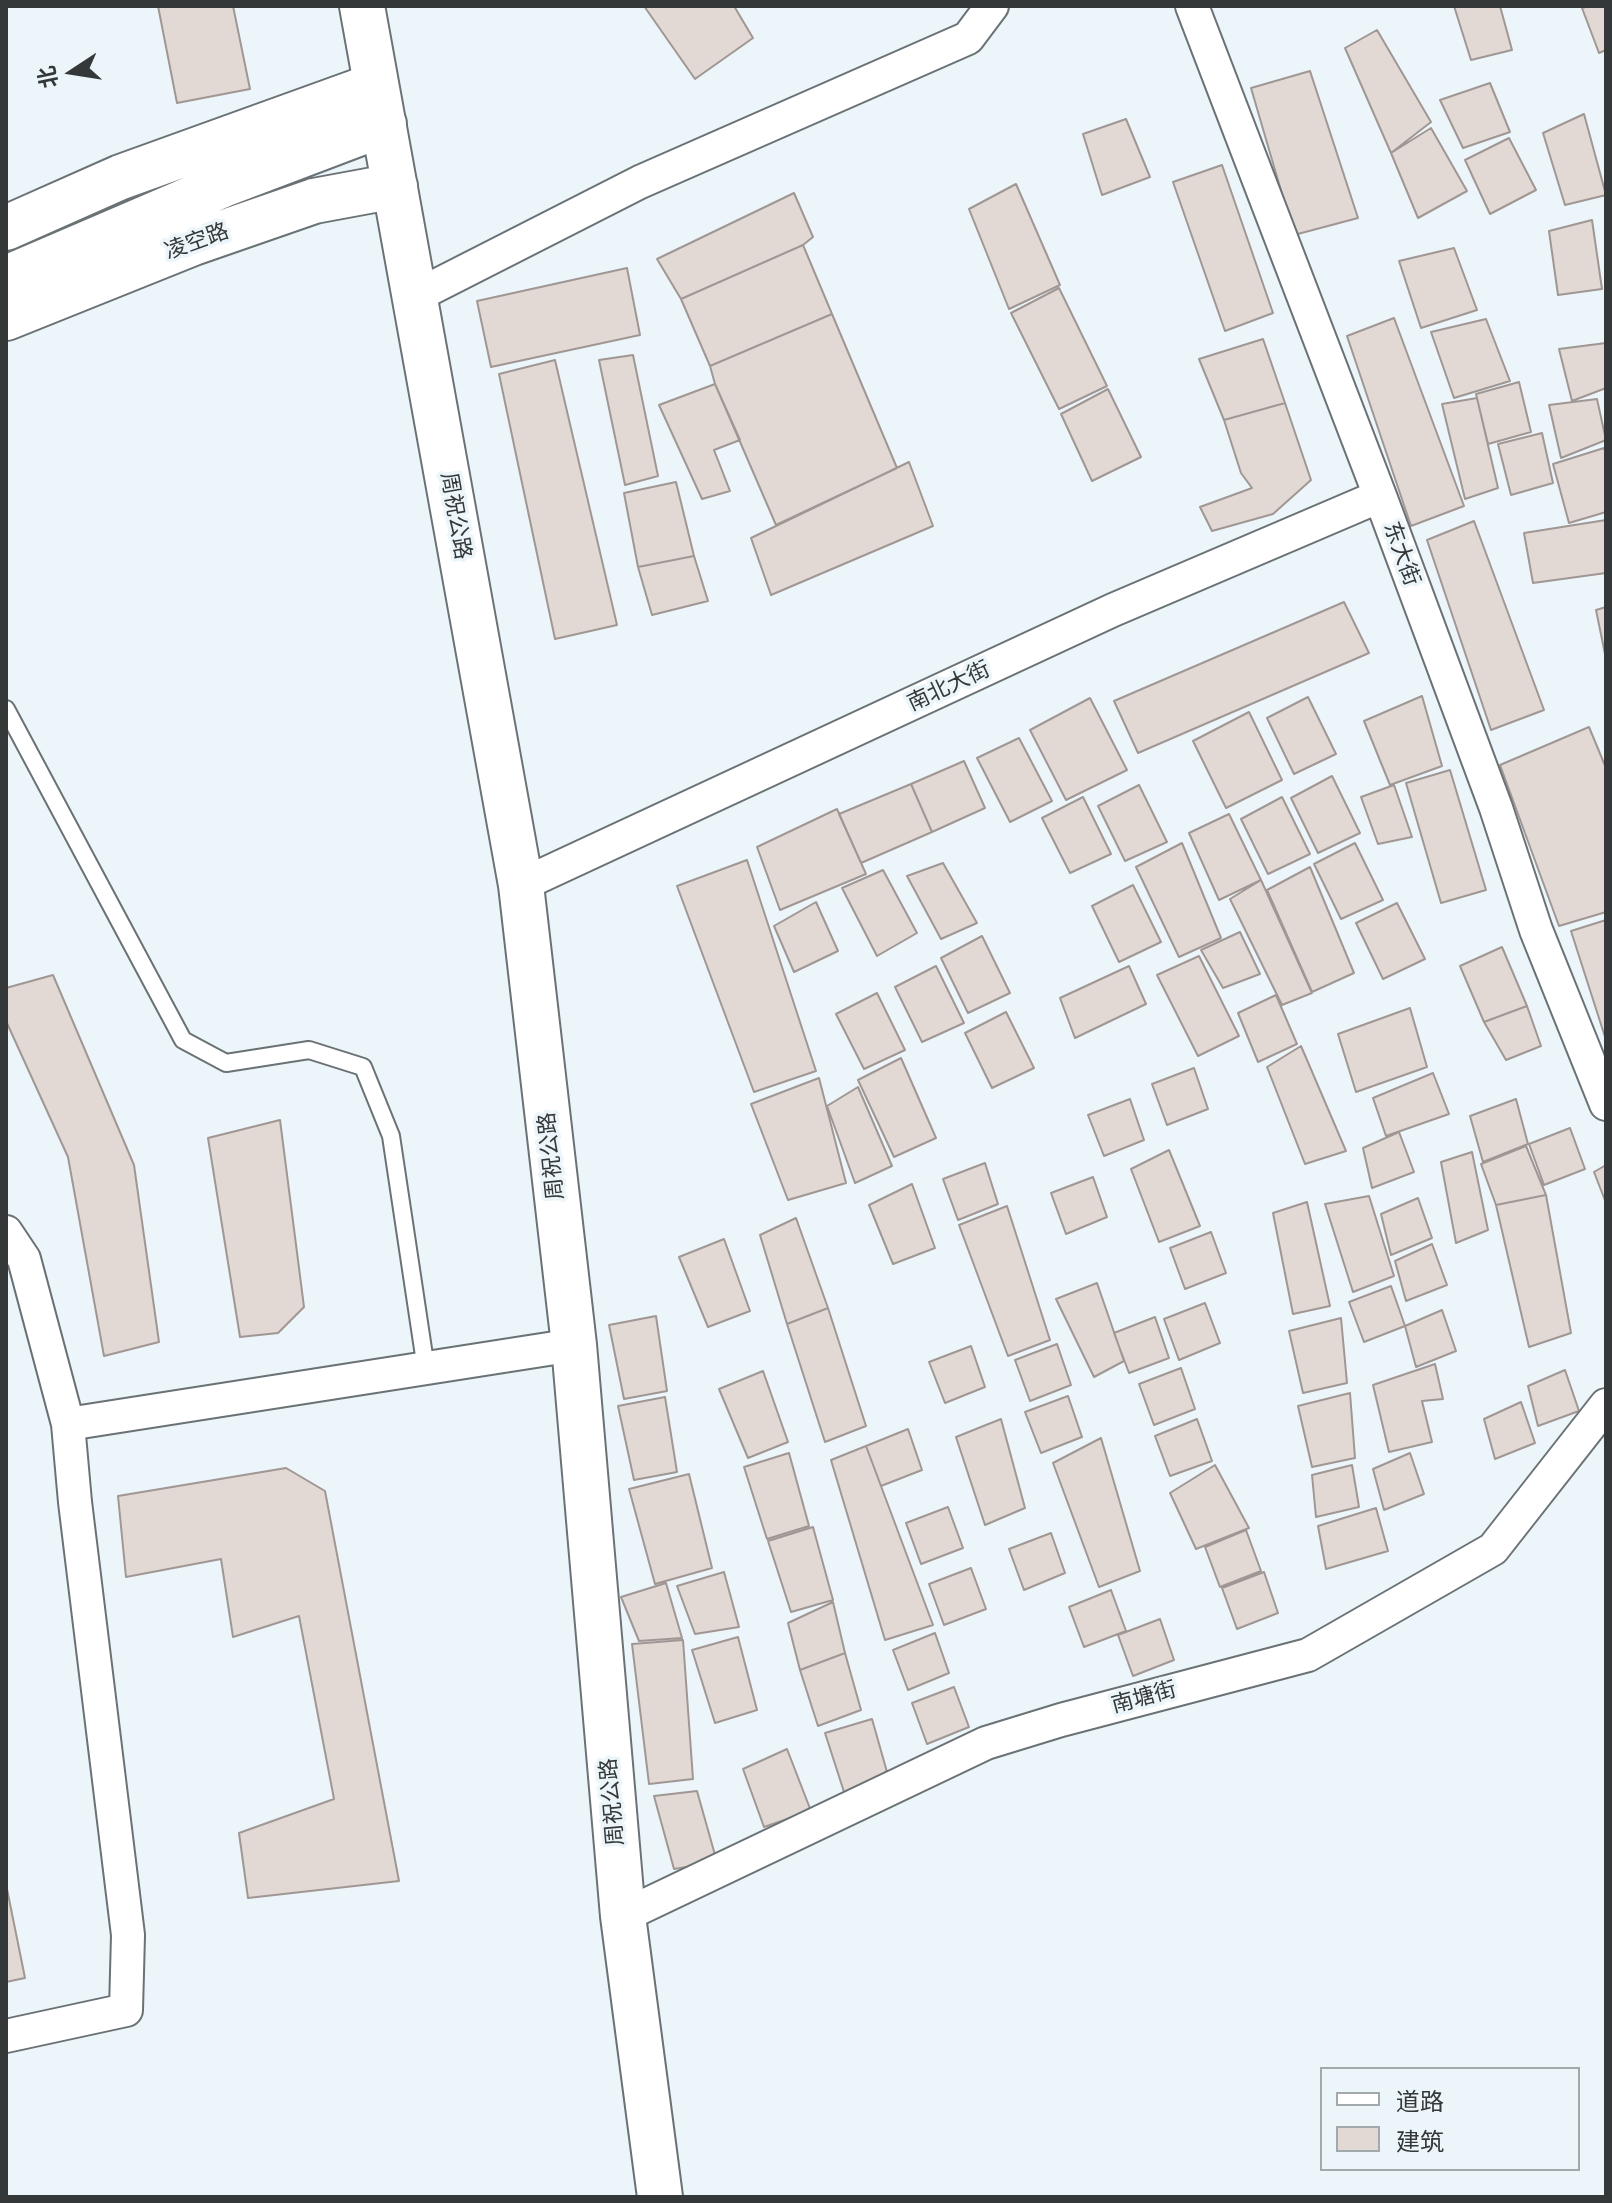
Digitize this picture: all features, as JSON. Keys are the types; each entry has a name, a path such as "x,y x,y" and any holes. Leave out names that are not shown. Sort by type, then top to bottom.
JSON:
{"street":[{"name":"周祝公路","path":"362,6 521,885 574,1345 623,1916 660,2197"},
{"path":"414,297 640,182 968,38 992,6"},
{"name":"东大街","path":"1192,6 1380,496 1496,808 1536,930 1606,1104"},
{"path":"6,228 121,177 380,105"},
{"name":"凌空路","path":"6,278 223,185 380,105"},
{"name":"凌空路","path":"6,318 193,243 314,201 395,186"},
{"name":"南北大街","path":"521,885 1113,610 1380,496"},
{"path":"6,1232 24,1259 68,1424 128,1935 126,2010 6,2036"},
{"path":"68,1424 574,1345"},
{"name":"南塘街","path":"623,1916 986,1743 1061,1720 1308,1655 1493,1549 1606,1405"}],"lane":[{"path":"6,709 183,1040 226,1063 309,1050 363,1067 391,1136 426,1369"}],"building":[{"path":"158,6 233,6 250,89 177,103"},
{"path":"644,6 734,6 753,38 695,79"},
{"path":"1454,6 1500,6 1512,50 1471,60"},
{"path":"1606,6 1606,50 1599,53 1582,8"},
{"path":"1377,30 1431,122 1391,153 1345,48"},
{"path":"1310,71 1358,218 1294,235 1251,88"},
{"path":"1490,83 1510,132 1463,148 1440,100"},
{"path":"1584,114 1606,195 1565,205 1543,133"},
{"path":"1126,119 1150,177 1102,195 1083,134"},
{"path":"1431,128 1467,191 1418,218 1391,153"},
{"path":"1509,138 1536,190 1490,214 1465,160"},
{"path":"1222,165 1273,313 1225,331 1173,182"},
{"path":"1016,184 1060,285 1009,309 969,209"},
{"path":"794,193 813,237 803,245 681,299 657,259"},
{"path":"1592,220 1602,289 1558,295 1549,231"},
{"path":"803,245 832,314 710,366 681,299"},
{"path":"1454,248 1477,310 1421,328 1399,261"},
{"path":"627,268 640,335 491,367 477,301"},
{"path":"1059,288 1107,386 1059,409 1011,313"},
{"path":"832,314 897,468 776,525 710,366"},
{"path":"1394,318 1464,506 1411,526 1347,336"},
{"path":"1486,319 1510,381 1454,398 1431,332"},
{"path":"1263,339 1285,403 1224,420 1199,359"},
{"path":"1606,343 1606,388 1572,401 1559,349"},
{"path":"633,355 658,476 625,485 599,360"},
{"path":"555,360 617,625 555,639 499,374"},
{"path":"1519,382 1531,432 1488,444 1476,394"},
{"path":"715,384 740,440 714,450 730,491 702,499 659,405"},
{"path":"1108,389 1141,457 1092,481 1061,414"},
{"path":"1477,398 1498,488 1465,499 1442,404"},
{"path":"1597,399 1606,440 1561,458 1549,405"},
{"path":"1285,403 1311,480 1273,514 1212,531 1200,507 1252,488 1241,473 1224,420"},
{"path":"1542,433 1553,483 1511,495 1498,444"},
{"path":"1604,448 1606,512 1569,523 1553,464"},
{"path":"909,462 933,526 771,595 751,538"},
{"path":"676,482 694,556 638,567 624,493"},
{"path":"1606,520 1606,573 1533,583 1524,533"},
{"path":"1474,521 1544,710 1491,730 1427,540"},
{"path":"694,556 708,601 652,615 638,567"},
{"path":"1344,602 1369,653 1138,753 1114,701"},
{"path":"1606,607 1606,659 1596,610"},
{"path":"1422,696 1442,766 1390,785 1364,721"},
{"path":"1308,697 1336,754 1294,774 1267,718"},
{"path":"1090,698 1127,770 1066,800 1030,730"},
{"path":"1249,712 1282,780 1226,808 1193,741"},
{"path":"1589,727 1606,768 1606,912 1559,926 1500,765"},
{"path":"1019,738 1052,801 1010,822 977,758"},
{"path":"964,761 985,808 932,832 911,784"},
{"path":"1450,770 1486,890 1441,903 1406,783"},
{"path":"1332,776 1360,833 1318,853 1291,798"},
{"path":"911,784 932,832 861,863 839,814"},
{"path":"1139,785 1167,842 1125,861 1098,806"},
{"path":"1394,785 1412,837 1378,844 1361,797"},
{"path":"1083,797 1111,854 1070,873 1042,818"},
{"path":"1282,797 1310,854 1268,874 1241,819"},
{"path":"837,809 866,874 780,910 757,847"},
{"path":"1229,814 1261,880 1219,900 1189,833"},
{"path":"1182,843 1221,938 1179,957 1136,867"},
{"path":"1355,843 1383,900 1341,919 1314,864"},
{"path":"747,860 816,1071 754,1092 677,886"},
{"path":"943,863 977,923 941,939 907,876"},
{"path":"1310,867 1354,973 1312,992 1267,890"},
{"path":"883,870 917,933 877,956 842,888"},
{"path":"1261,880 1312,993 1282,1005 1230,899"},
{"path":"1133,885 1161,942 1119,962 1092,906"},
{"path":"816,902 838,951 794,972 774,926"},
{"path":"1397,903 1425,959 1383,979 1356,923"},
{"path":"1606,920 1606,1040 1571,931"},
{"path":"1240,932 1260,974 1223,988 1201,950"},
{"path":"982,936 1010,993 968,1013 941,958"},
{"path":"1502,947 1527,1006 1484,1022 1460,966"},
{"path":"1199,956 1239,1036 1198,1056 1157,975"},
{"path":"936,966 964,1023 922,1042 895,987"},
{"path":"1129,966 1146,1004 1075,1038 1060,998"},
{"path":"53,975 134,1165 159,1342 104,1356 68,1157 6,1021 6,988"},
{"path":"877,993 905,1050 864,1069 836,1014"},
{"path":"1276,995 1297,1044 1258,1062 1238,1013"},
{"path":"1527,1006 1541,1046 1506,1060 1484,1022"},
{"path":"1410,1008 1427,1067 1356,1092 1338,1034"},
{"path":"1006,1012 1034,1068 992,1088 965,1033"},
{"path":"1301,1046 1346,1151 1305,1164 1267,1067"},
{"path":"901,1058 936,1138 894,1157 858,1080"},
{"path":"1194,1068 1208,1109 1167,1125 1152,1084"},
{"path":"1433,1073 1449,1114 1386,1136 1373,1098"},
{"path":"819,1078 846,1183 788,1200 751,1104"},
{"path":"858,1087 892,1166 855,1183 827,1106"},
{"path":"1130,1099 1144,1140 1104,1156 1088,1115"},
{"path":"1516,1099 1528,1144 1483,1162 1470,1116"},
{"path":"280,1120 304,1307 278,1333 240,1337 208,1138"},
{"path":"1570,1128 1585,1169 1544,1185 1529,1144"},
{"path":"1399,1132 1414,1172 1372,1188 1363,1148"},
{"path":"1526,1146 1546,1195 1496,1205 1481,1164"},
{"path":"1169,1150 1200,1226 1159,1242 1131,1169"},
{"path":"1472,1152 1488,1230 1456,1243 1441,1162"},
{"path":"985,1163 998,1204 958,1220 943,1179"},
{"path":"1606,1165 1606,1203 1594,1172"},
{"path":"1093,1177 1107,1217 1066,1234 1051,1193"},
{"path":"912,1184 935,1248 893,1264 869,1205"},
{"path":"1546,1195 1571,1333 1529,1347 1496,1205"},
{"path":"1369,1196 1394,1276 1353,1292 1325,1204"},
{"path":"1418,1198 1432,1238 1391,1255 1381,1214"},
{"path":"1307,1202 1330,1306 1293,1314 1273,1213"},
{"path":"1007,1206 1050,1340 1008,1356 959,1225"},
{"path":"796,1218 828,1308 787,1324 760,1235"},
{"path":"1211,1232 1226,1273 1185,1289 1170,1248"},
{"path":"724,1239 750,1311 708,1327 679,1257"},
{"path":"1432,1244 1447,1285 1406,1301 1395,1261"},
{"path":"1097,1283 1124,1361 1094,1377 1056,1299"},
{"path":"1391,1286 1405,1326 1364,1342 1349,1302"},
{"path":"1205,1303 1220,1343 1179,1360 1164,1319"},
{"path":"828,1308 866,1426 825,1442 787,1324"},
{"path":"1442,1310 1456,1351 1416,1367 1405,1326"},
{"path":"656,1316 667,1391 624,1399 609,1325"},
{"path":"1155,1317 1169,1358 1129,1373 1114,1333"},
{"path":"1341,1318 1347,1383 1303,1393 1289,1331"},
{"path":"1057,1344 1071,1385 1030,1401 1015,1360"},
{"path":"971,1346 985,1387 945,1403 929,1362"},
{"path":"1435,1364 1443,1399 1422,1401 1432,1442 1389,1452 1373,1385"},
{"path":"1181,1368 1195,1409 1154,1425 1139,1384"},
{"path":"1565,1370 1579,1411 1538,1426 1528,1386"},
{"path":"763,1371 788,1442 748,1458 719,1389"},
{"path":"1350,1393 1355,1458 1312,1467 1298,1406"},
{"path":"1068,1396 1082,1437 1041,1453 1025,1412"},
{"path":"665,1397 677,1472 634,1480 618,1406"},
{"path":"1521,1402 1535,1443 1495,1459 1484,1419"},
{"path":"1001,1419 1025,1508 985,1525 956,1437"},
{"path":"1197,1419 1212,1461 1170,1476 1155,1436"},
{"path":"908,1429 922,1470 881,1486 866,1446"},
{"path":"1101,1438 1140,1571 1099,1587 1053,1463"},
{"path":"866,1446 933,1625 885,1640 831,1460"},
{"path":"789,1453 809,1526 767,1539 744,1467"},
{"path":"1410,1453 1424,1494 1384,1510 1373,1469"},
{"path":"1215,1465 1249,1528 1196,1549 1170,1493"},
{"path":"1352,1465 1359,1507 1316,1517 1312,1475"},
{"path":"286,1468 325,1491 399,1881 248,1898 239,1833 334,1799 299,1616 233,1637 221,1559 126,1577 118,1496"},
{"path":"689,1474 712,1568 655,1584 629,1489"},
{"path":"948,1507 963,1548 921,1564 906,1523"},
{"path":"1376,1508 1388,1551 1326,1569 1318,1526"},
{"path":"813,1527 833,1600 791,1612 768,1541"},
{"path":"1246,1530 1261,1571 1220,1587 1205,1547"},
{"path":"1051,1533 1065,1573 1024,1590 1009,1549"},
{"path":"971,1568 986,1609 944,1625 929,1584"},
{"path":"724,1572 739,1627 695,1634 677,1586"},
{"path":"1264,1572 1278,1613 1237,1629 1222,1588"},
{"path":"666,1583 682,1638 639,1641 621,1597"},
{"path":"1111,1590 1126,1631 1084,1647 1069,1607"},
{"path":"833,1602 845,1653 800,1670 788,1623"},
{"path":"1160,1619 1174,1660 1133,1676 1118,1635"},
{"path":"935,1633 949,1673 908,1690 893,1650"},
{"path":"738,1637 757,1710 715,1723 692,1650"},
{"path":"683,1640 693,1779 649,1784 632,1644"},
{"path":"845,1653 861,1710 818,1726 800,1670"},
{"path":"954,1687 969,1727 927,1744 912,1703"},
{"path":"872,1719 889,1779 845,1795 825,1733"},
{"path":"787,1749 811,1811 764,1827 743,1769"},
{"path":"697,1791 717,1862 674,1869 654,1796"},
{"path":"6,1884 25,1978 6,1982"}]}
